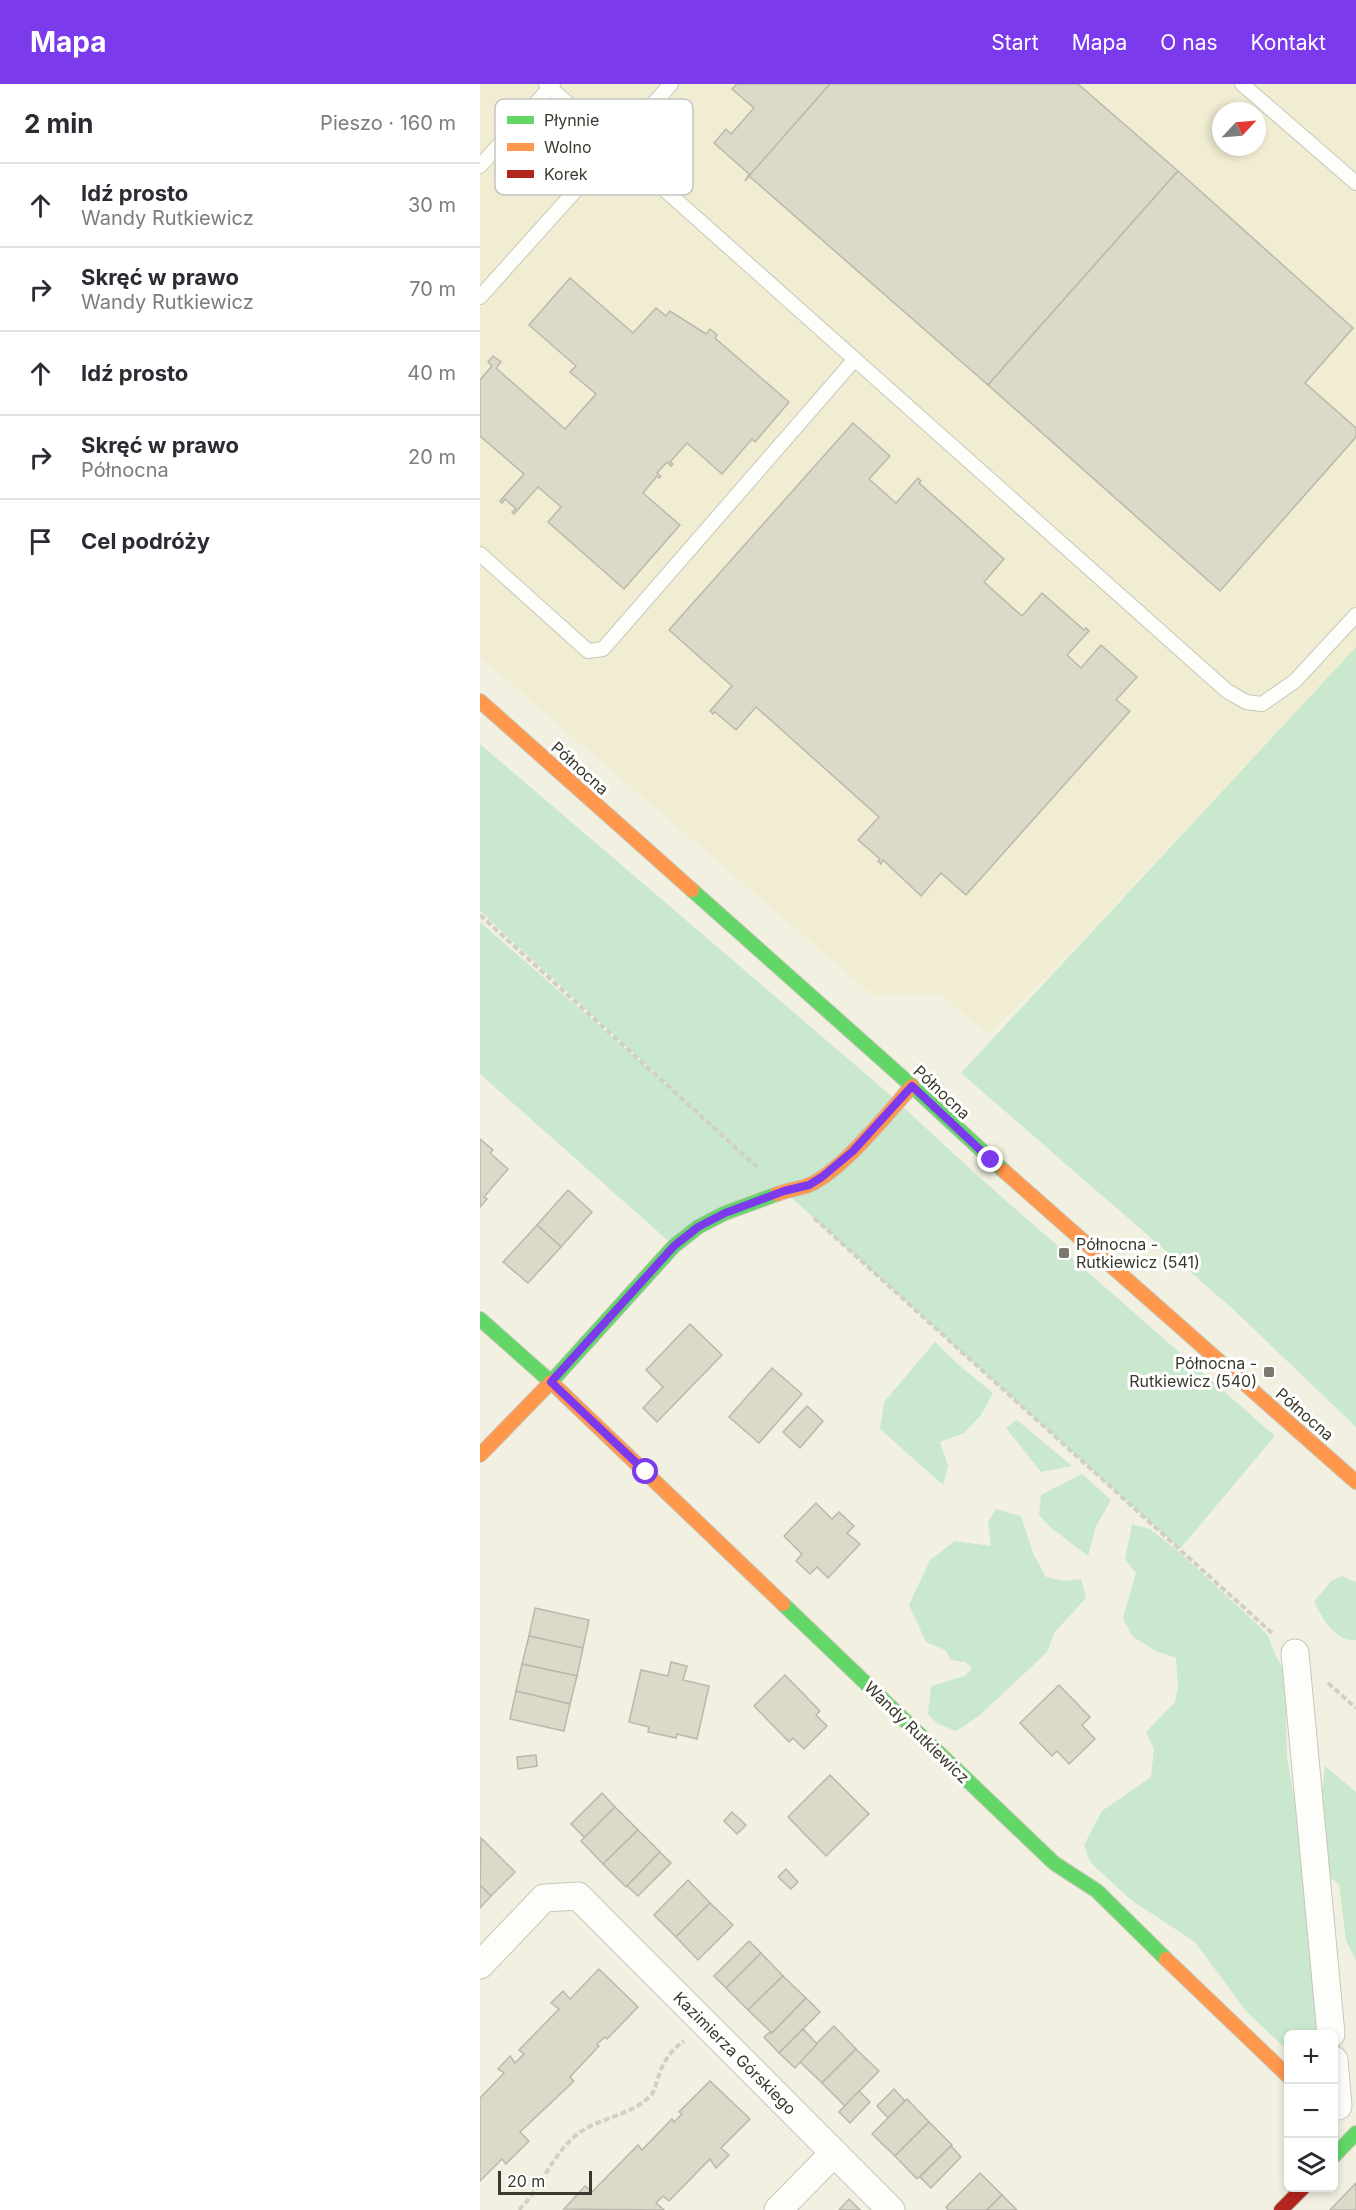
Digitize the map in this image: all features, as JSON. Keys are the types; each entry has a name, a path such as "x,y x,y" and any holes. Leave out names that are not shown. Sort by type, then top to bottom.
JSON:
{"street":[{"name":"Północna","path":"480,701 912,1086 991,1160 1356,1482"},
{"path":"480,1455 551,1382 674,1246 698,1227 725,1213 784,1191 809,1185 853,1151 912,1086"},
{"name":"Wandy Rutkiewicz","path":"480,1319 551,1382 1054,1863 1097,1891 1213,2006 1284,2072"},
{"path":"1295,1653 1331,2030"},
{"name":"Kazimierza Górskiego","path":"480,1965 544,1898 578,1896 891,2210"},
{"path":"1338,2108 1356,2131 1338,2151"},
{"path":"778,2210 834,2153"},
{"path":"1281,2210 1298,2192"}],"lane":[{"path":"658,99 671,84"},
{"path":"1242,84 1356,183"},
{"path":"538,99 550,85 565,99"},
{"path":"480,166 495,149"},
{"path":"480,297 572,195"},
{"path":"671,195 1227,691 1246,702 1263,704 1295,681 1356,615"},
{"path":"480,554 588,651 603,650 855,359"}],"path":[{"path":"480,915 1356,1708"},
{"path":"519,2210 556,2156 574,2136 591,2125 637,2107 653,2093 661,2069 672,2050 706,2025"}],"shaded area":[{"path":"480,84 1356,84 1356,647 1069,954 989,1034 939,993 874,996 480,657"}],"green space":[{"path":"1356,647 1356,1427 1234,1310 961,1073"},
{"path":"480,744 889,1094 979,1177 1275,1436 1180,1549 784,1191 674,1246 480,1074 480,922 682,1098 480,911"},
{"path":"935,1342 993,1393 981,1415 964,1433 940,1442 948,1466 943,1485 880,1429 884,1402"},
{"path":"1017,1420 1072,1466 1041,1472 1006,1428"},
{"path":"1082,1474 1111,1500 1096,1526 1088,1556 1050,1527 1039,1515 1041,1495"},
{"path":"996,1509 1021,1516 1033,1553 1046,1577 1064,1581 1081,1579 1086,1598 1054,1633 1047,1652 980,1715 956,1731 938,1724 928,1714 931,1686 965,1676 972,1668 965,1662 951,1660 945,1650 926,1642 909,1605 930,1560 955,1541 991,1546 988,1522"},
{"path":"1132,1524 1150,1529 1179,1552 1260,1627 1268,1636 1285,1672 1287,1758 1301,1836 1319,2030 1284,2030 1284,2047 1246,2011 1195,1942 1131,1900 1090,1862 1084,1845 1102,1811 1151,1777 1154,1749 1146,1732 1175,1702 1178,1687 1176,1658 1156,1651 1133,1637 1123,1618 1136,1573 1125,1559"},
{"path":"1342,1576 1356,1582 1356,1640 1348,1640 1335,1633 1325,1622 1314,1602 1331,1581"},
{"path":"1325,1766 1356,1792 1356,1961 1346,1940 1339,1884 1325,1874 1320,1808"}],"building":[{"path":"737,84 830,84 745,181 749,174 714,143 726,129 731,134 754,108 732,89"},
{"path":"830,84 1078,84 1178,171 988,385 749,176"},
{"path":"1178,171 1353,328 1305,383 1356,428 1356,437 1220,591 988,385"},
{"path":"570,278 633,333 656,308 666,316 670,311 706,334 710,329 717,335 715,338 789,402 755,442 752,439 722,474 687,443 670,462 673,464 671,466 667,462 657,473 661,476 659,478 657,476 643,493 680,525 624,589 548,522 561,507 538,487 514,514 512,512 516,509 505,499 502,503 500,501 524,474 480,436 480,380 492,366 488,362 493,356 501,362 496,368 565,429 596,394 570,372 576,366 529,325"},
{"path":"853,423 890,456 869,479 896,503 918,478 921,481 919,483 1004,559 984,582 1022,616 1042,593 1084,630 1086,628 1089,631 1067,655 1081,668 1101,645 1137,677 1116,700 1130,711 966,895 941,873 921,896 883,860 881,864 878,861 880,859 858,840 879,817 756,707 736,730 715,712 713,714 710,711 732,686 669,630"},
{"path":"480,1139 493,1150 490,1153 508,1169 484,1197 487,1199 480,1207"},
{"path":"568,1190 592,1212 561,1247 537,1225"},
{"path":"537,1225 561,1247 528,1283 503,1262"},
{"path":"690,1324 722,1355 657,1422 643,1408 663,1387 646,1370"},
{"path":"772,1368 802,1394 759,1443 729,1417"},
{"path":"807,1406 823,1421 800,1448 783,1432"},
{"path":"816,1503 832,1519 839,1512 854,1526 847,1533 860,1544 828,1578 817,1567 810,1574 796,1561 802,1554 784,1536"},
{"path":"535,1608 589,1620 583,1648 529,1636"},
{"path":"529,1636 583,1648 577,1676 522,1664"},
{"path":"671,1662 687,1666 683,1680 709,1686 697,1739 677,1734 676,1738 648,1732 649,1727 629,1722 641,1670 668,1676"},
{"path":"522,1664 577,1676 570,1704 516,1691"},
{"path":"785,1675 820,1711 816,1715 827,1726 804,1749 793,1738 789,1742 754,1706"},
{"path":"1059,1685 1090,1717 1082,1725 1095,1739 1069,1764 1057,1751 1052,1756 1020,1723"},
{"path":"516,1691 570,1704 564,1731 510,1719"},
{"path":"536,1755 537,1766 518,1769 517,1757"},
{"path":"830,1775 869,1814 826,1856 788,1817"},
{"path":"602,1793 615,1807 585,1838 571,1824"},
{"path":"615,1807 638,1830 603,1864 581,1841"},
{"path":"732,1812 746,1825 737,1834 724,1821"},
{"path":"638,1830 660,1852 626,1887 603,1864"},
{"path":"481,1838 515,1872 491,1896 480,1885"},
{"path":"660,1852 671,1863 638,1896 627,1886"},
{"path":"786,1869 798,1882 791,1889 778,1877"},
{"path":"688,1880 710,1903 676,1937 654,1915"},
{"path":"480,1885 491,1896 480,1908"},
{"path":"710,1903 733,1925 698,1960 676,1937"},
{"path":"749,1941 761,1953 726,1988 714,1976"},
{"path":"761,1953 783,1976 748,2010 726,1988"},
{"path":"599,1969 638,2007 607,2039 605,2037 597,2044 599,2046 570,2077 574,2081 520,2132 529,2141 506,2164 502,2159 480,2181 480,2098 504,2073 498,2069 510,2056 515,2063 524,2054 519,2050 559,2009 551,2003 563,1991 570,1999"},
{"path":"783,1976 806,1998 772,2033 748,2010"},
{"path":"806,1998 820,2012 779,2053 764,2037 772,2033"},
{"path":"834,2026 856,2049 822,2083 799,2061"},
{"path":"803,2029 817,2044 795,2068 779,2053"},
{"path":"856,2049 879,2071 845,2106 822,2083"},
{"path":"710,2081 750,2119 721,2148 729,2155 716,2168 710,2159 669,2201 663,2196 656,2203 664,2210 564,2209 585,2186 592,2192 638,2145 642,2150 672,2119 674,2122 682,2114 679,2112"},
{"path":"894,2089 905,2101 888,2118 877,2106"},
{"path":"859,2091 870,2102 850,2123 839,2112"},
{"path":"907,2099 929,2122 895,2156 872,2134"},
{"path":"929,2122 952,2145 917,2179 895,2156"},
{"path":"951,2146 961,2157 931,2188 920,2177"},
{"path":"980,2173 1002,2195 987,2210 948,2210 946,2207"},
{"path":"1356,2183 1356,2210 1330,2210"},
{"path":"1002,2195 1017,2210 987,2210"},
{"path":"849,2199 860,2210 839,2210"}],"traffic: fast":[{"path":"692,890 1004,1171"},
{"path":"480,1319 551,1382 674,1246 698,1227 725,1213 777,1194"},
{"path":"783,1604 1054,1863 1097,1891 1166,1959"},
{"path":"1338,2152 1356,2133"}],"traffic: slow":[{"path":"480,701 692,890"},
{"path":"777,1194 809,1185 835,1168 864,1141 912,1086"},
{"path":"1004,1171 1356,1482"},
{"path":"480,1455 551,1382 783,1604"},
{"path":"1166,1959 1284,2072"}],"traffic: jam":[{"path":"1281,2210 1299,2192"}],"place":[{"name":"Północna - Rutkiewicz (541)","path":"1064,1253"},
{"name":"Północna - Rutkiewicz (540)","path":"1269,1372"}],"route":[{"path":"646,1472 551,1382 674,1246 698,1227 725,1213 784,1191 809,1185 822,1177 853,1151 912,1086 991,1160"}]}
